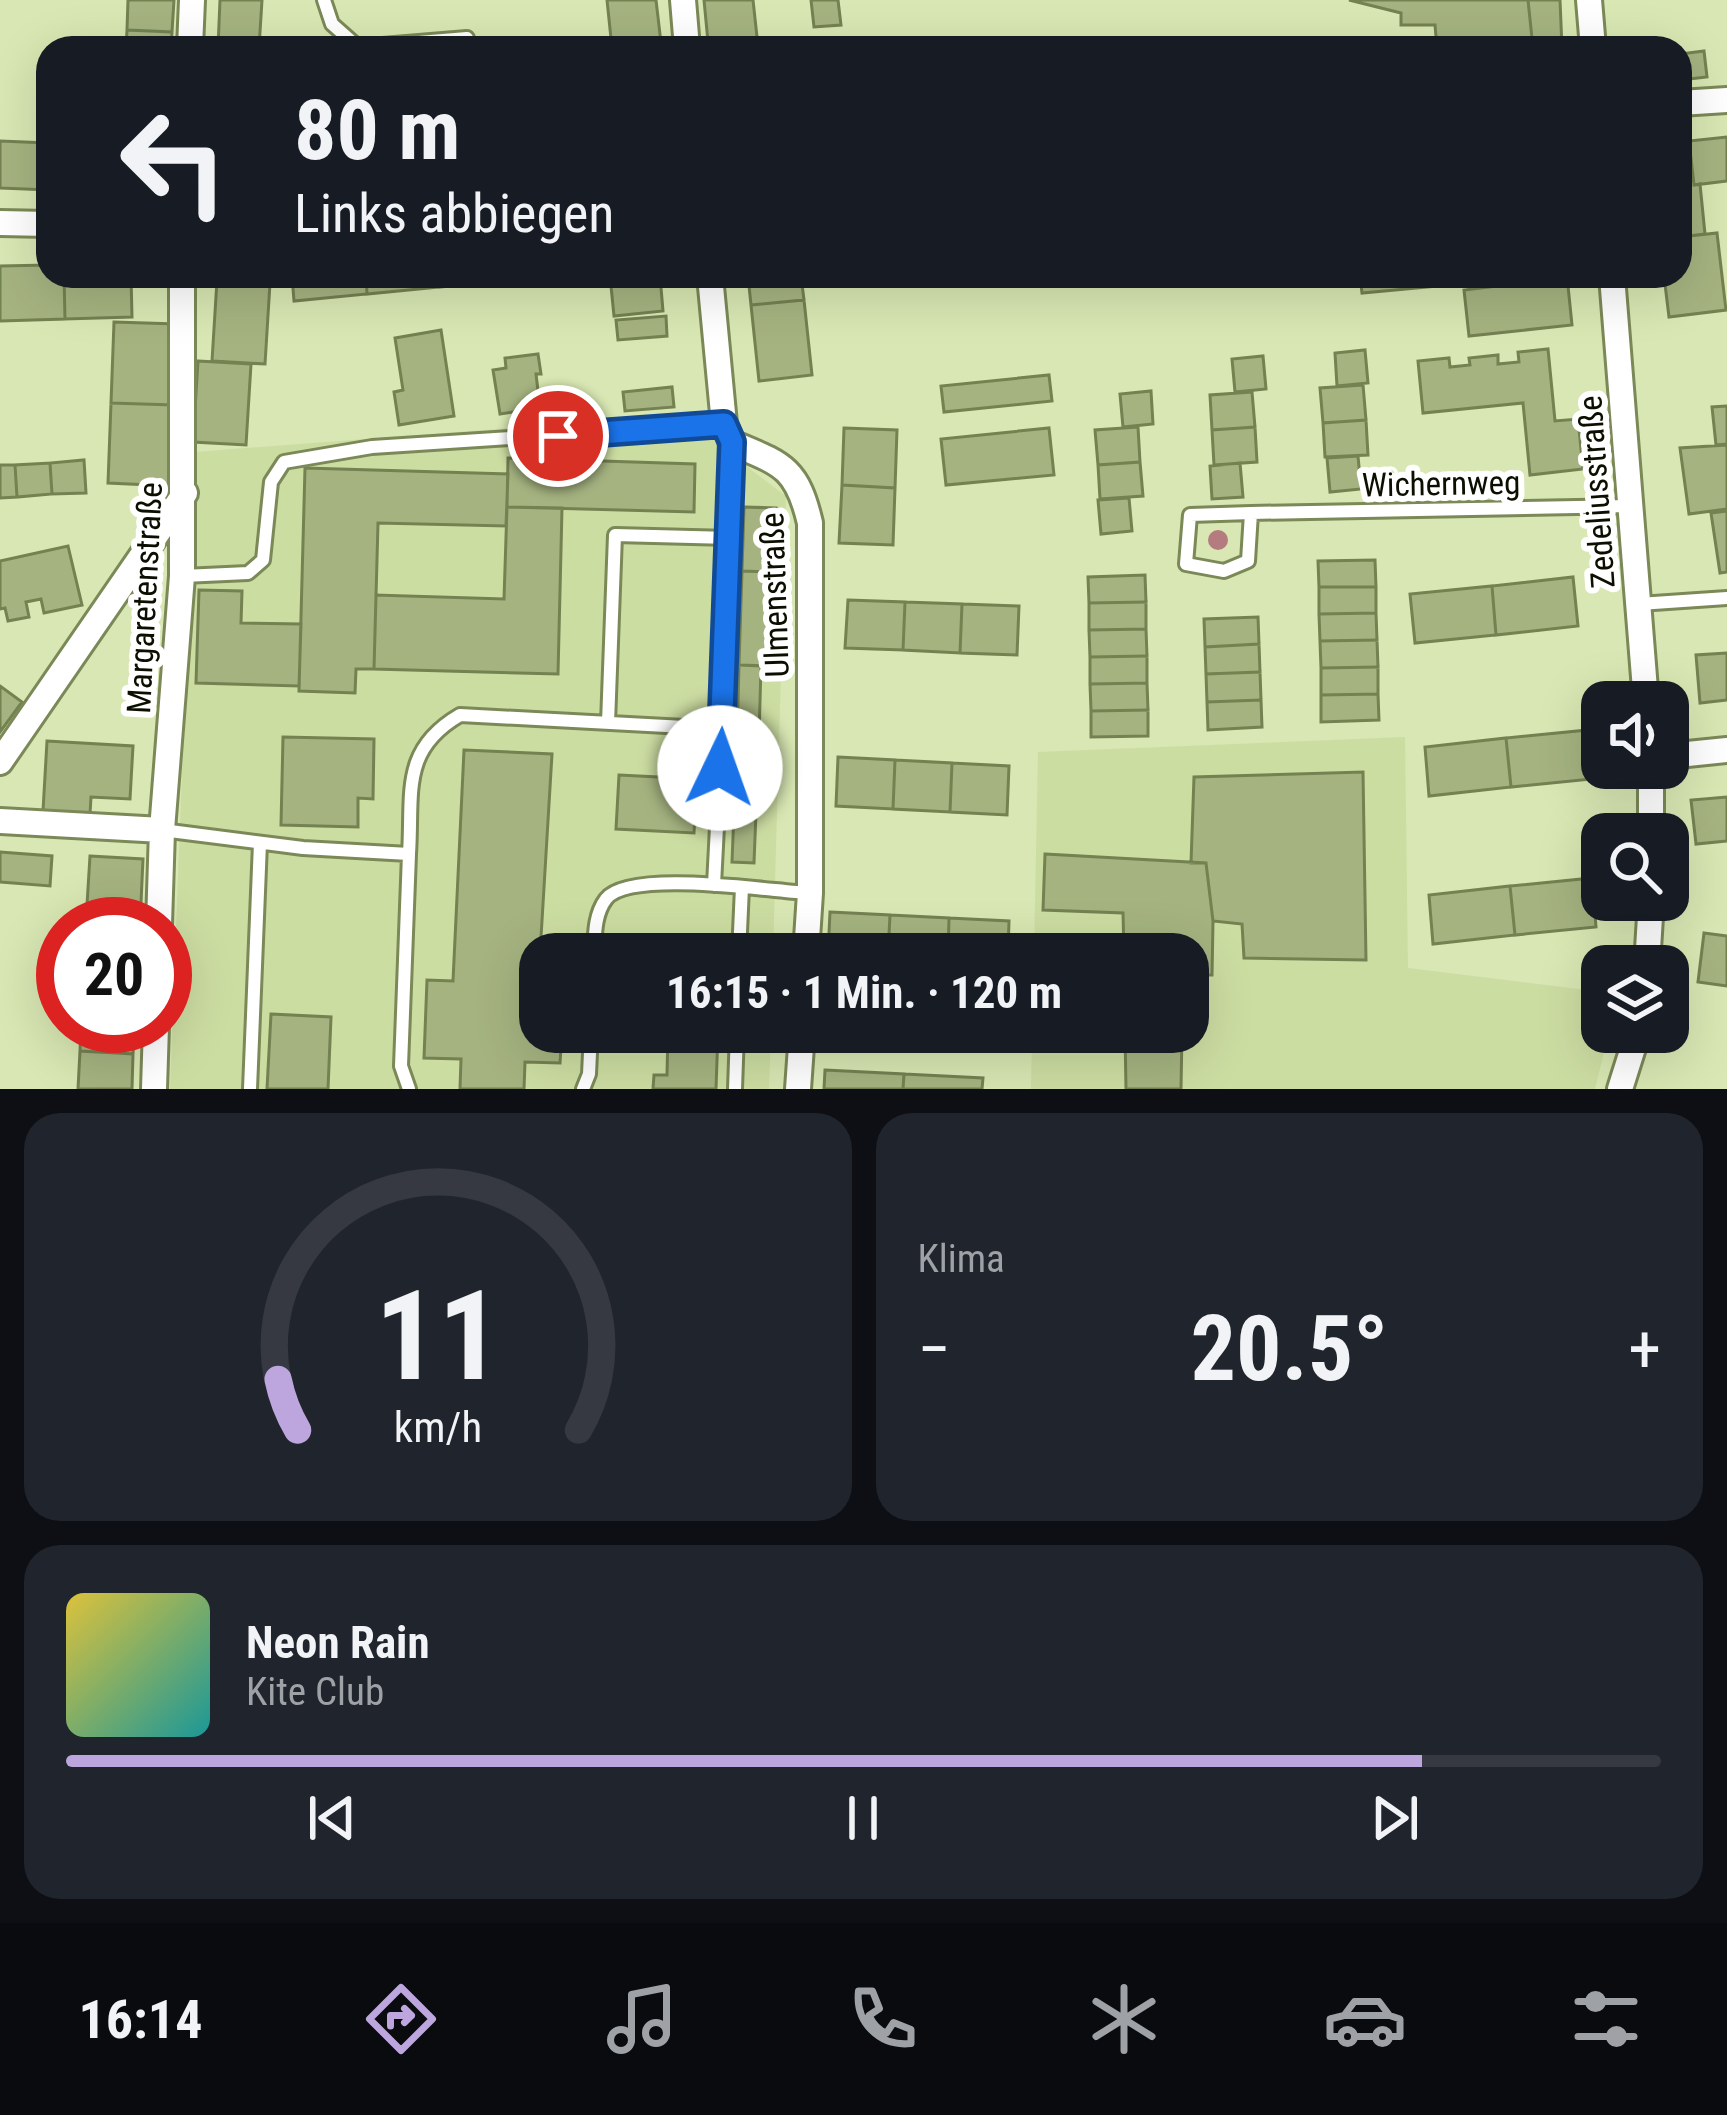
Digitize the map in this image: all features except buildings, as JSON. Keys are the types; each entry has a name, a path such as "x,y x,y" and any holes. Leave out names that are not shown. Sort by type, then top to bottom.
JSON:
{"street":[{"path":"191,36 193,0"},
{"path":"682,0 686,36"},
{"path":"1589,0 1592,36"},
{"path":"1692,102 1727,100"},
{"path":"0,223 36,224"},
{"name":"Margaretenstraße","path":"160,897 182,576 182,288"},
{"path":"711,288 728,433"},
{"name":"Zedeliusstraße","path":"1613,288 1644,681"},
{"name":"Ulmenstraße","path":"728,433 785,468 802,487 810,523 807,933"},
{"path":"0,762 185,494"},
{"path":"1689,754 1727,750"},
{"path":"0,821 162,830"},
{"path":"154,1089 155,1053"},
{"path":"798,1089 801,1053"},
{"path":"1620,1089 1631,1053"}],"lane":[{"path":"324,0 332,24 346,36"},
{"path":"182,576 248,573 263,560 271,482 284,462 372,448 728,433 730,538 714,885"},
{"name":"Wichernweg","path":"1251,513 1248,561 1224,571 1186,564 1190,515 1251,513 1631,506"},
{"path":"608,723 615,535 730,538"},
{"path":"1638,604 1727,598"},
{"path":"409,1089 401,1066 415,758 436,729 460,715 722,729"},
{"path":"162,830 410,854"},
{"path":"250,1089 260,842"},
{"path":"596,933 607,897 631,884 810,893"},
{"path":"741,933 742,887"},
{"path":"583,1089 590,1053"},
{"path":"735,1089 736,1053"}],"shaded area":[{"path":"705,413 715,443 786,496 774,933 519,933 519,1053 770,1053 769,1089 170,1089 171,1053 192,1053 192,897 177,897 194,452"},
{"path":"1405,737 1408,968 1581,989 1581,1053 1604,1053 1595,1089 1031,1089 1032,1053 1209,1053 1209,933 1034,933 1038,752"}],"route":[{"path":"558,436 724,424 732,442 720,768"}]}
